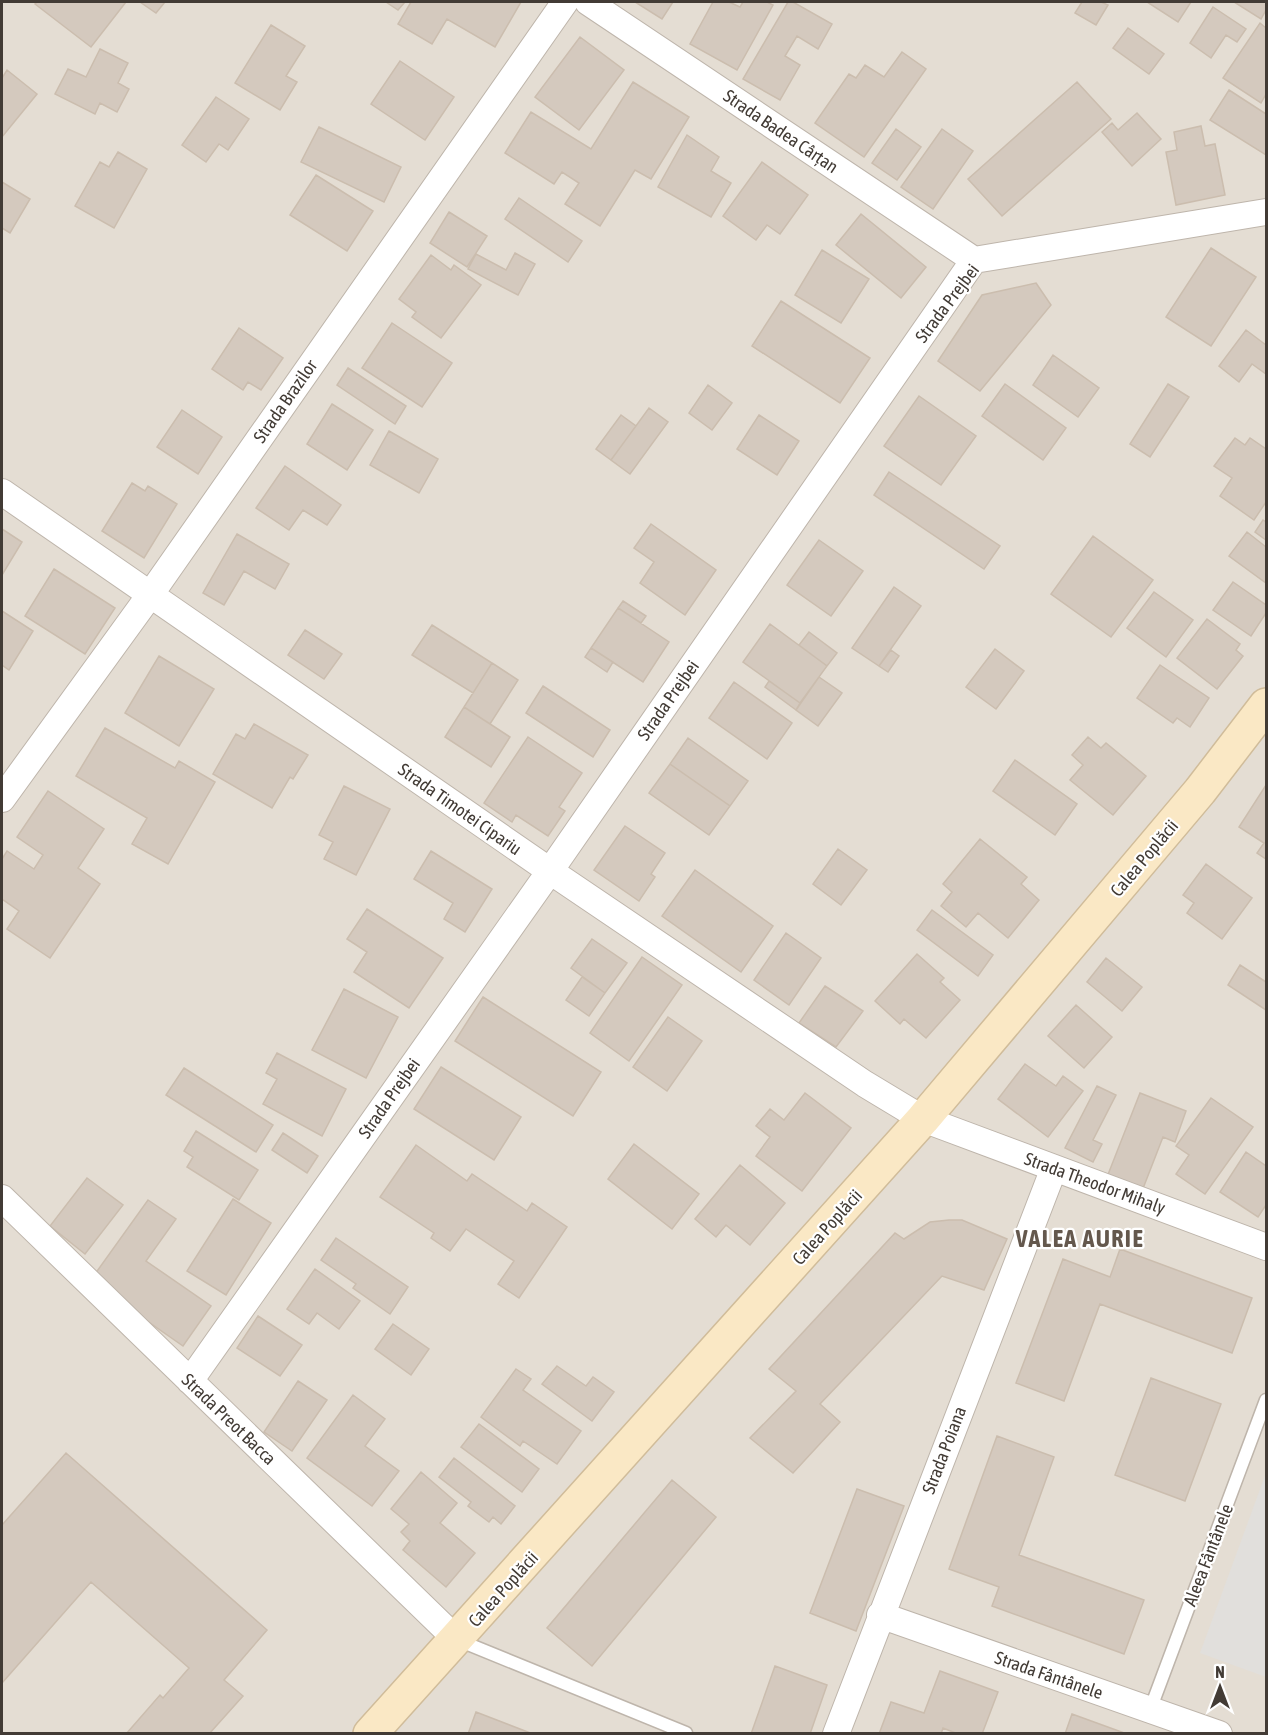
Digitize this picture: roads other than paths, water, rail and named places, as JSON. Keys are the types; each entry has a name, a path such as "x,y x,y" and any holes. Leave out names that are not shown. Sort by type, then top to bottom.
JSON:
{"main road":[{"name":"Calea Poplăcii","path":"370,1734 924,1119 1200,790 1266,705"}],"street":[{"name":"Strada Brazilor","path":"2,799 150,595 564,2"},
{"name":"Strada Badea Cârțan","path":"588,2 974,260"},
{"name":"Strada Prejbei","path":"190,1381 550,872 974,260 1266,212"},
{"name":"Strada Timotei Cipariu","path":"2,492 550,872 865,1084 924,1119"},
{"name":"Strada Theodor Mihaly","path":"924,1119 1266,1247"},
{"name":"Strada Poiana","path":"836,1734 1054,1168"},
{"name":"Strada Preot Bacca","path":"2,1198 457,1640"},
{"name":"Strada Fântânele","path":"880,1615 1219,1734"}],"lane":[{"name":"Aleea Fântânele","path":"1150,1710 1266,1400"},
{"path":"457,1640 686,1733"}],"district":[{"name":"VALEA AURIE","path":"1080,1238"}]}
